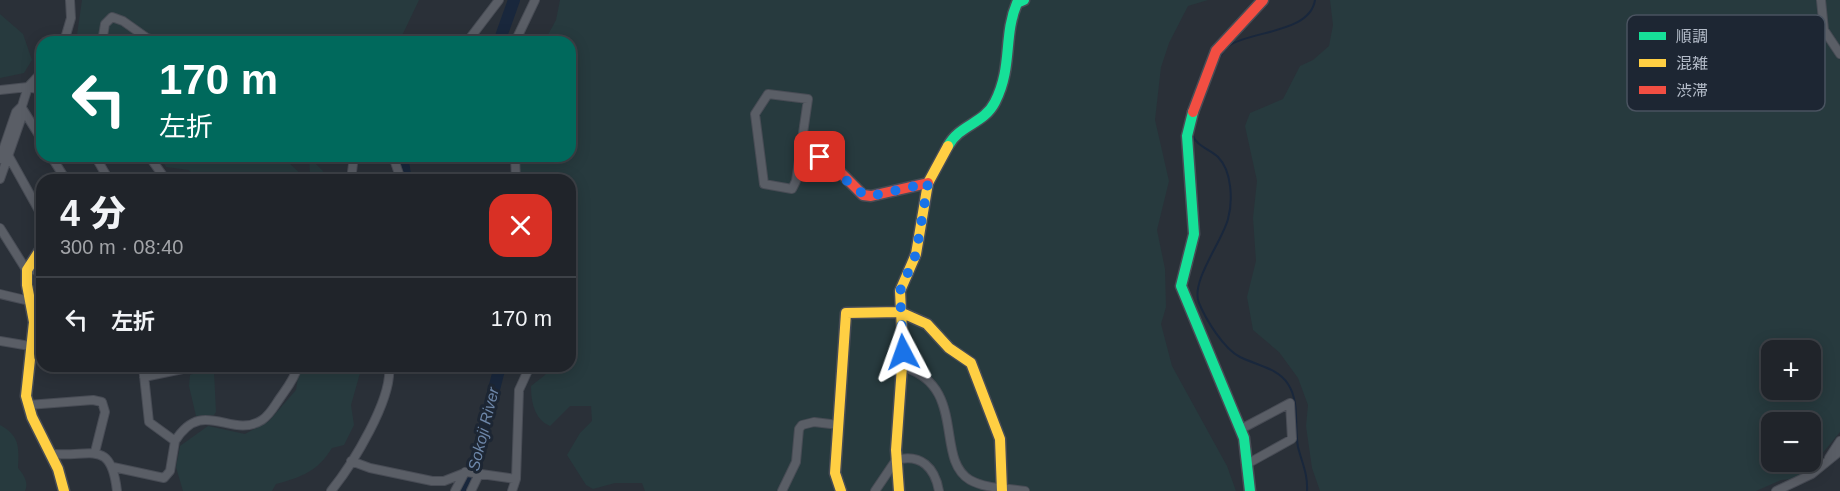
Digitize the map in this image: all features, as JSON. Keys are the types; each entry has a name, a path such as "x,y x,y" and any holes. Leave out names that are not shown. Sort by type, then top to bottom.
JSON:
{"street":[{"path":"471,36 499,0"},
{"path":"518,36 535,0"},
{"path":"899,491 896,460 903,367 900,291 916,254 928,183 950,142 963,127 986,116 995,102 1008,66 1010,19 1017,3 1024,0"},
{"path":"1250,491 1244,438 1181,286 1194,234 1187,136 1189,123 1216,51 1263,0"},
{"path":"1821,0 1822,15"},
{"path":"66,36 71,18 71,1"},
{"path":"103,36 105,24 112,17 123,21 144,36"},
{"path":"1825,32 1840,54"},
{"path":"4,157 21,119 22,106 28,87 36,78"},
{"path":"0,90 28,87 36,89"},
{"path":"768,94 808,99 801,152 796,181 792,189 764,184 755,114 768,94"},
{"path":"0,179 4,157 4,135 16,112 22,106"},
{"path":"22,106 36,130"},
{"path":"801,152 832,164 863,195 871,196 928,183"},
{"path":"4,157 36,207"},
{"path":"0,228 27,271"},
{"path":"36,254 29,263 26,281 36,303 34,329 36,348 25,374 28,405 54,454 64,491"},
{"path":"27,271 36,270"},
{"path":"0,294 36,303"},
{"path":"841,491 836,482 846,313 900,312 927,324 949,348 967,359 975,369 1000,439 1001,489"},
{"path":"0,341 36,348"},
{"path":"903,367 918,371 934,386 948,421 956,465 960,472 975,482 1001,489 1025,491"},
{"path":"143,372 149,422 175,441"},
{"path":"144,377 168,372"},
{"path":"113,467 164,478 170,471 175,441 186,428 202,419 243,425 264,419 290,384 295,372"},
{"path":"331,491 372,424 388,384 389,372"},
{"path":"512,491 516,479 519,390 527,372"},
{"path":"28,405 93,400 102,402 105,412 95,452"},
{"path":"1240,429 1290,403 1292,439 1247,464"},
{"path":"782,491 796,462 799,429 802,425 814,422 838,425"},
{"path":"1827,463 1840,441"},
{"path":"1776,491 1803,480 1840,451"},
{"path":"54,454 95,452 104,455 113,467 117,491"},
{"path":"875,491 896,460 910,458 925,462 936,475 939,491"},
{"path":"351,461 370,468 432,481 444,480 466,472 516,479"},
{"path":"455,491 466,472"},
{"path":"471,491 478,473"}],"green space":[{"path":"82,0 419,0 402,36 77,36"},
{"path":"560,0 1208,0 1188,6 1169,43 1161,67 1155,120 1169,181 1157,230 1165,269 1166,307 1161,324 1172,366 1227,466 1236,491 645,491 642,483 615,483 593,489 586,485 567,455 580,433 592,421 591,406 570,406 550,426 537,414 531,392 531,386 547,372 576,372 576,174 520,174 518,162 576,162 576,36 547,36 556,20"},
{"path":"1330,0 1840,0 1840,432 1821,455 1821,412 1761,412 1761,472 1807,472 1802,478 1781,480 1756,491 1320,491 1312,468 1306,426 1308,405 1298,378 1279,352 1253,330 1247,297 1256,261 1253,218 1257,181 1245,126 1250,113 1283,99 1300,66 1313,60 1329,46 1333,25"},
{"path":"0,14 23,34 32,60 24,73 0,78"},
{"path":"163,162 288,162 301,174 191,174 189,170 166,167"},
{"path":"309,162 314,162 323,171 323,174 310,174"},
{"path":"197,372 214,372 216,412 214,415 196,416 189,386 190,375"},
{"path":"299,372 360,372 351,405 354,425 344,445 332,448 315,468 294,479 276,484 272,491 183,491 176,467 180,446 208,426 245,434 269,421 296,390"},
{"path":"0,425 11,433 17,443 18,468 25,479 25,491 0,491"}],"waterway":[{"name":"Sokoji River","path":"501,36 514,0"},
{"path":"1218,60 1228,47 1239,40 1278,30 1303,19 1311,11 1315,0"},
{"path":"1192,133 1196,141 1215,154 1223,163 1229,178 1231,195 1230,212 1225,228 1199,284 1197,294 1199,303 1211,325 1228,348 1240,357 1279,374 1288,384 1294,398 1298,447 1306,474 1307,491"},
{"name":"Sokoji River","path":"403,162 405,174"},
{"name":"Sokoji River","path":"463,491 471,479 498,372"}],"traffic: fast":[{"path":"948,146 959,133 985,115 995,102 1004,76 1013,15 1017,3 1024,0"},
{"path":"1193,112 1187,136 1194,234 1181,286 1244,438 1250,491"}],"traffic: slow":[{"path":"899,491 896,450 903,352 900,291 916,254 928,183 948,146"},
{"path":"36,256 27,270 27,285 34,322 26,396 32,417 58,469 64,491"},
{"path":"841,491 835,473 846,313 900,312 927,324 949,348 971,363 1000,439 1002,491"}],"traffic: jam":[{"path":"1193,112 1216,51 1263,0"},
{"path":"801,152 832,164 863,195 871,196 928,183"}],"route":[{"path":"820,157 832,164 863,195 871,196 928,183 916,254 900,291 903,352"}]}
